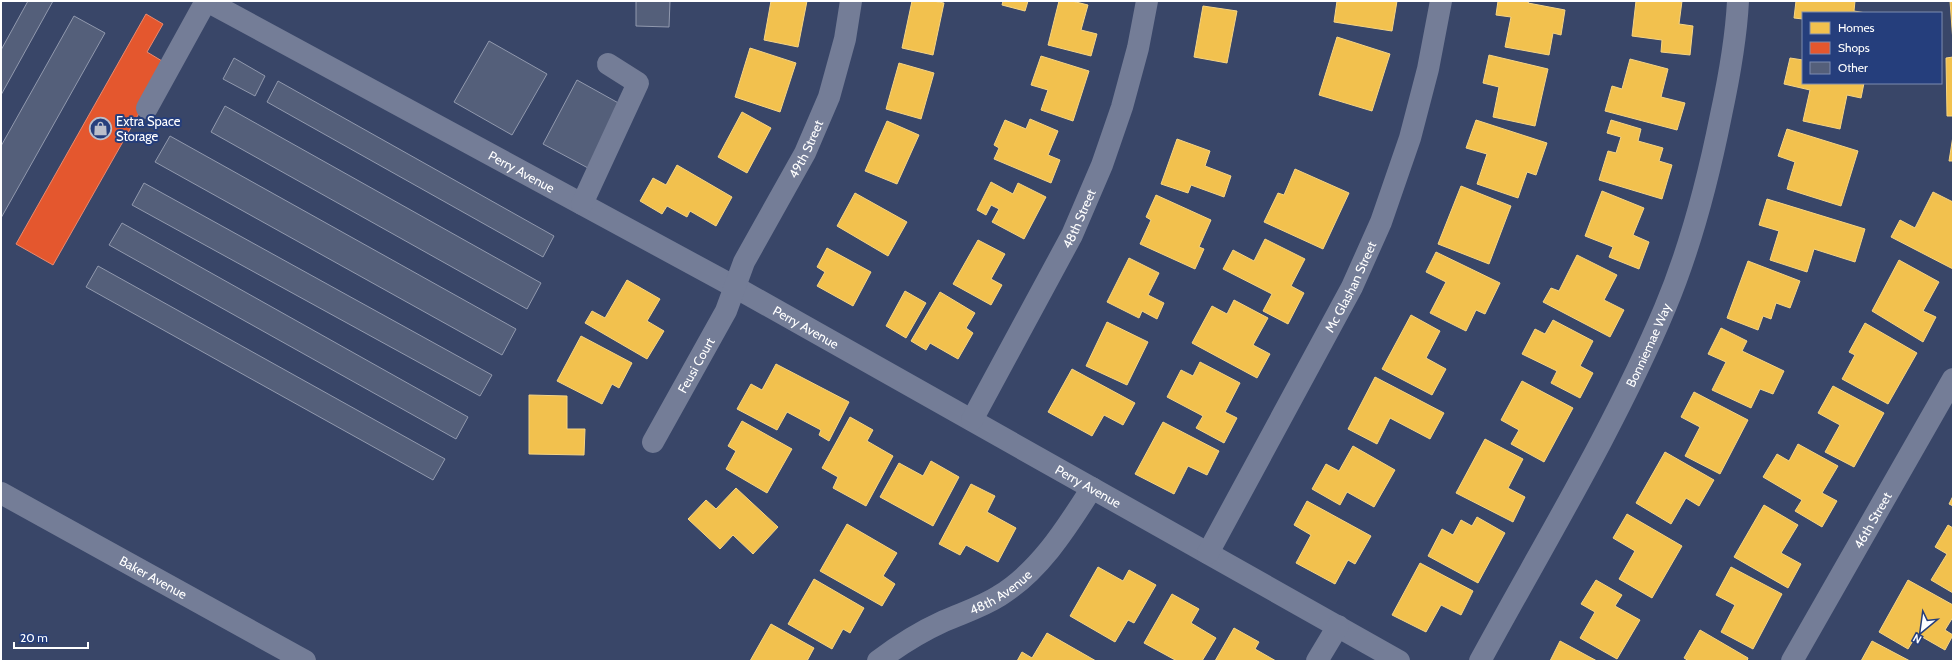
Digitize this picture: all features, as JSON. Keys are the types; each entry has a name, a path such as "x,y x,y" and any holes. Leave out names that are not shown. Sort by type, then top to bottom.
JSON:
{"street":[{"path":"147,108 206,1"},
{"name":"Perry Avenue","path":"206,1 735,287 1400,661"},
{"name":"49th Street","path":"735,287 744,262 805,153 829,97 845,39 851,1"},
{"name":"48th Street","path":"972,420 1072,236 1102,165 1122,107 1138,48 1147,1"},
{"name":"Mc Glashan Street","path":"1208,553 1352,287 1381,222 1410,138 1428,69 1441,1"},
{"name":"Bonniemae Way","path":"1480,661 1627,392 1665,306 1691,235 1712,164 1726,90 1738,1"},
{"path":"582,204 638,83 608,64"},
{"name":"Feusi Court","path":"653,442 726,311 735,287"},
{"name":"46th Street","path":"1792,661 1953,379"},
{"name":"48th Avenue","path":"878,661 916,635 999,596 1024,578 1047,552 1092,488"},
{"name":"Baker Avenue","path":"1,493 305,661"},
{"path":"1317,661 1338,626"}],"building: Homes":[{"path":"771,1 807,1 798,47 764,40"},
{"path":"912,1 933,1 944,3 933,55 902,48"},
{"path":"1003,1 1028,1 1025,11 1002,5"},
{"path":"1059,1 1072,1 1088,5 1081,30 1097,34 1091,56 1048,45"},
{"path":"1337,1 1397,1 1392,31 1334,22"},
{"path":"1498,1 1529,1 1528,3 1565,10 1561,35 1553,33 1549,55 1505,47 1511,17 1496,15"},
{"path":"1636,1 1682,1 1679,24 1693,26 1690,55 1661,52 1662,40 1632,36"},
{"path":"1796,1 1855,1 1854,11 1860,12 1802,12 1802,19 1794,18"},
{"path":"1950,1 1953,1 1953,42"},
{"path":"1203,6 1237,11 1227,63 1194,57"},
{"path":"1337,37 1390,54 1372,111 1319,95"},
{"path":"750,48 796,63 780,112 735,97"},
{"path":"1489,55 1548,69 1535,126 1493,117 1499,87 1483,83"},
{"path":"1041,56 1089,71 1073,121 1041,110 1048,90 1031,85"},
{"path":"1953,57 1953,116 1947,116 1946,58"},
{"path":"1790,58 1802,60 1802,84 1864,84 1861,98 1847,95 1840,129 1803,121 1810,90 1784,84"},
{"path":"1630,59 1668,69 1661,97 1685,103 1677,130 1605,111 1612,86 1622,89"},
{"path":"899,63 934,73 921,119 886,109"},
{"path":"742,112 771,128 747,173 718,157"},
{"path":"1030,119 1058,131 1048,155 1060,160 1051,183 994,159 999,148 994,145 1005,120 1026,129"},
{"path":"1476,120 1547,143 1536,175 1527,172 1518,198 1477,184 1487,154 1466,148"},
{"path":"1611,120 1641,129 1638,141 1663,148 1659,161 1672,165 1662,199 1599,180 1608,151 1616,153 1621,137 1607,133"},
{"path":"887,121 919,135 897,184 865,171"},
{"path":"1787,129 1858,151 1841,206 1787,189 1795,162 1778,156"},
{"path":"1953,136 1953,161 1949,161"},
{"path":"1177,139 1210,151 1205,166 1231,176 1224,197 1191,185 1188,193 1161,184"},
{"path":"677,165 732,197 716,226 690,211 687,217 667,206 662,214 640,201 653,178 666,185"},
{"path":"1295,169 1349,193 1323,249 1264,222 1278,193 1284,195"},
{"path":"991,182 1013,194 1018,183 1046,197 1024,239 992,222 999,209 991,205 986,215 977,210"},
{"path":"1461,186 1511,206 1489,264 1438,244"},
{"path":"1602,191 1644,208 1633,235 1649,242 1639,269 1609,257 1613,247 1585,236"},
{"path":"1933,192 1953,202 1953,269 1891,237 1900,220 1915,228"},
{"path":"855,193 907,222 888,256 837,226"},
{"path":"1156,195 1211,220 1199,247 1204,249 1195,269 1140,244 1151,220 1146,217"},
{"path":"1767,199 1865,229 1855,262 1814,249 1807,272 1770,260 1779,231 1759,225"},
{"path":"1265,239 1305,259 1291,286 1304,293 1288,324 1263,311 1272,294 1223,269 1233,250 1254,261"},
{"path":"978,240 1005,254 991,279 1002,285 991,305 953,284"},
{"path":"827,248 871,272 853,306 817,286 825,272 817,267"},
{"path":"1436,252 1500,283 1485,314 1476,310 1466,331 1430,313 1446,282 1426,272"},
{"path":"1577,255 1617,275 1604,300 1624,310 1610,337 1543,302 1551,288 1559,291"},
{"path":"1129,258 1159,273 1148,295 1164,303 1157,319 1142,311 1139,318 1107,302"},
{"path":"1899,260 1939,282 1923,311 1936,317 1923,342 1872,311"},
{"path":"1748,261 1800,281 1790,308 1776,303 1771,319 1763,316 1758,330 1727,318"},
{"path":"627,280 660,299 647,321 664,331 647,359 585,323 592,311 605,318"},
{"path":"905,291 926,303 906,338 886,326"},
{"path":"940,292 975,313 966,328 973,333 958,359 930,343 926,350 911,341"},
{"path":"1234,300 1268,318 1253,345 1270,354 1257,378 1192,343 1212,306 1227,314"},
{"path":"1411,315 1440,331 1426,358 1446,369 1432,395 1382,369"},
{"path":"1553,320 1593,341 1580,366 1593,373 1580,398 1551,383 1557,371 1522,354 1535,329 1545,334"},
{"path":"1107,322 1148,342 1127,385 1086,366"},
{"path":"1865,323 1917,353 1888,404 1842,379 1855,355 1849,352"},
{"path":"1721,328 1747,341 1742,351 1784,371 1773,394 1760,389 1751,408 1712,390 1726,362 1708,354"},
{"path":"581,336 632,363 619,388 612,384 602,404 557,381"},
{"path":"1200,362 1240,383 1225,412 1237,418 1224,443 1196,428 1203,416 1167,397 1181,370 1193,376"},
{"path":"776,364 849,402 829,441 819,435 821,430 787,412 777,430 737,409 751,384 762,390"},
{"path":"1072,369 1135,403 1123,425 1104,415 1092,436 1048,412"},
{"path":"1375,377 1444,413 1430,439 1390,418 1377,444 1348,429"},
{"path":"1522,381 1573,408 1544,462 1511,444 1519,430 1501,420"},
{"path":"1833,386 1884,413 1854,467 1825,452 1840,425 1818,413"},
{"path":"1694,392 1748,420 1720,474 1685,456 1700,427 1681,417"},
{"path":"529,395 567,396 567,429 585,429 584,455 529,454"},
{"path":"850,417 873,430 867,441 893,456 866,506 833,488 838,477 822,468"},
{"path":"742,421 792,449 767,493 726,469 736,451 728,446"},
{"path":"1163,422 1219,451 1207,475 1188,466 1174,494 1135,474"},
{"path":"1485,439 1523,459 1508,488 1525,497 1513,522 1456,493"},
{"path":"1798,444 1838,466 1822,493 1837,501 1822,527 1795,511 1802,500 1763,477 1777,454 1789,461"},
{"path":"1353,446 1395,470 1374,507 1347,492 1340,505 1312,489 1326,464 1339,471"},
{"path":"1665,452 1714,480 1699,506 1686,498 1671,524 1636,503"},
{"path":"931,461 959,477 933,526 880,497 899,463 923,476"},
{"path":"971,484 995,496 987,512 1016,528 998,562 966,545 960,555 939,544"},
{"path":"736,488 778,527 753,554 733,535 720,549 688,519 706,500 716,509"},
{"path":"1953,496 1953,506 1949,504"},
{"path":"1307,501 1371,536 1355,564 1348,560 1335,584 1296,563 1311,535 1294,525"},
{"path":"1764,505 1798,525 1781,553 1801,564 1788,588 1734,557"},
{"path":"1627,514 1682,546 1652,598 1619,579 1635,551 1613,538"},
{"path":"1477,517 1505,533 1478,583 1428,556 1442,529 1453,535 1461,520 1472,526"},
{"path":"847,524 897,553 883,576 895,584 882,606 820,571"},
{"path":"1948,525 1953,528 1953,593 1931,580 1947,554 1935,547"},
{"path":"1420,563 1473,591 1461,615 1441,605 1426,632 1392,615"},
{"path":"1098,567 1123,581 1129,570 1156,585 1134,623 1128,620 1115,642 1070,616"},
{"path":"1731,567 1782,594 1753,649 1721,632 1735,605 1716,595"},
{"path":"814,579 864,608 850,633 843,629 832,649 788,624"},
{"path":"1596,580 1622,595 1615,606 1640,620 1617,659 1580,638 1595,612 1581,604"},
{"path":"1908,580 1953,605 1953,617 1945,630 1953,635 1945,650 1917,634 1908,649 1879,632"},
{"path":"1172,594 1199,609 1191,623 1216,638 1202,661 1177,661 1144,643"},
{"path":"771,624 814,648 807,661 750,661"},
{"path":"1234,628 1259,642 1255,649 1276,661 1215,661"},
{"path":"1700,630 1748,658 1747,661 1689,661 1684,658"},
{"path":"1047,633 1096,661 1017,661 1022,652 1032,658"},
{"path":"1560,641 1597,661 1550,661"},
{"path":"1872,641 1910,661 1861,661"}],"building: Shops":[{"path":"146,14 163,24 147,52 167,64 53,265 16,244"}],"building: Other":[{"path":"28,1 53,1 1,95 1,50"},
{"path":"636,1 670,1 669,27 636,26"},
{"path":"74,16 105,33 1,218 1,146"},
{"path":"489,41 547,74 512,135 454,102"},
{"path":"234,58 265,76 255,96 223,79"},
{"path":"577,80 622,105 588,168 543,144"},
{"path":"278,81 554,236 543,257 267,102"},
{"path":"225,106 541,283 527,309 211,132"},
{"path":"170,136 516,329 502,355 155,162"},
{"path":"144,183 492,375 480,396 132,205"},
{"path":"122,223 468,417 456,439 109,245"},
{"path":"98,266 445,459 433,480 86,287"}],"place":[{"name":"Extra Space Storage","path":"101,128"}]}
